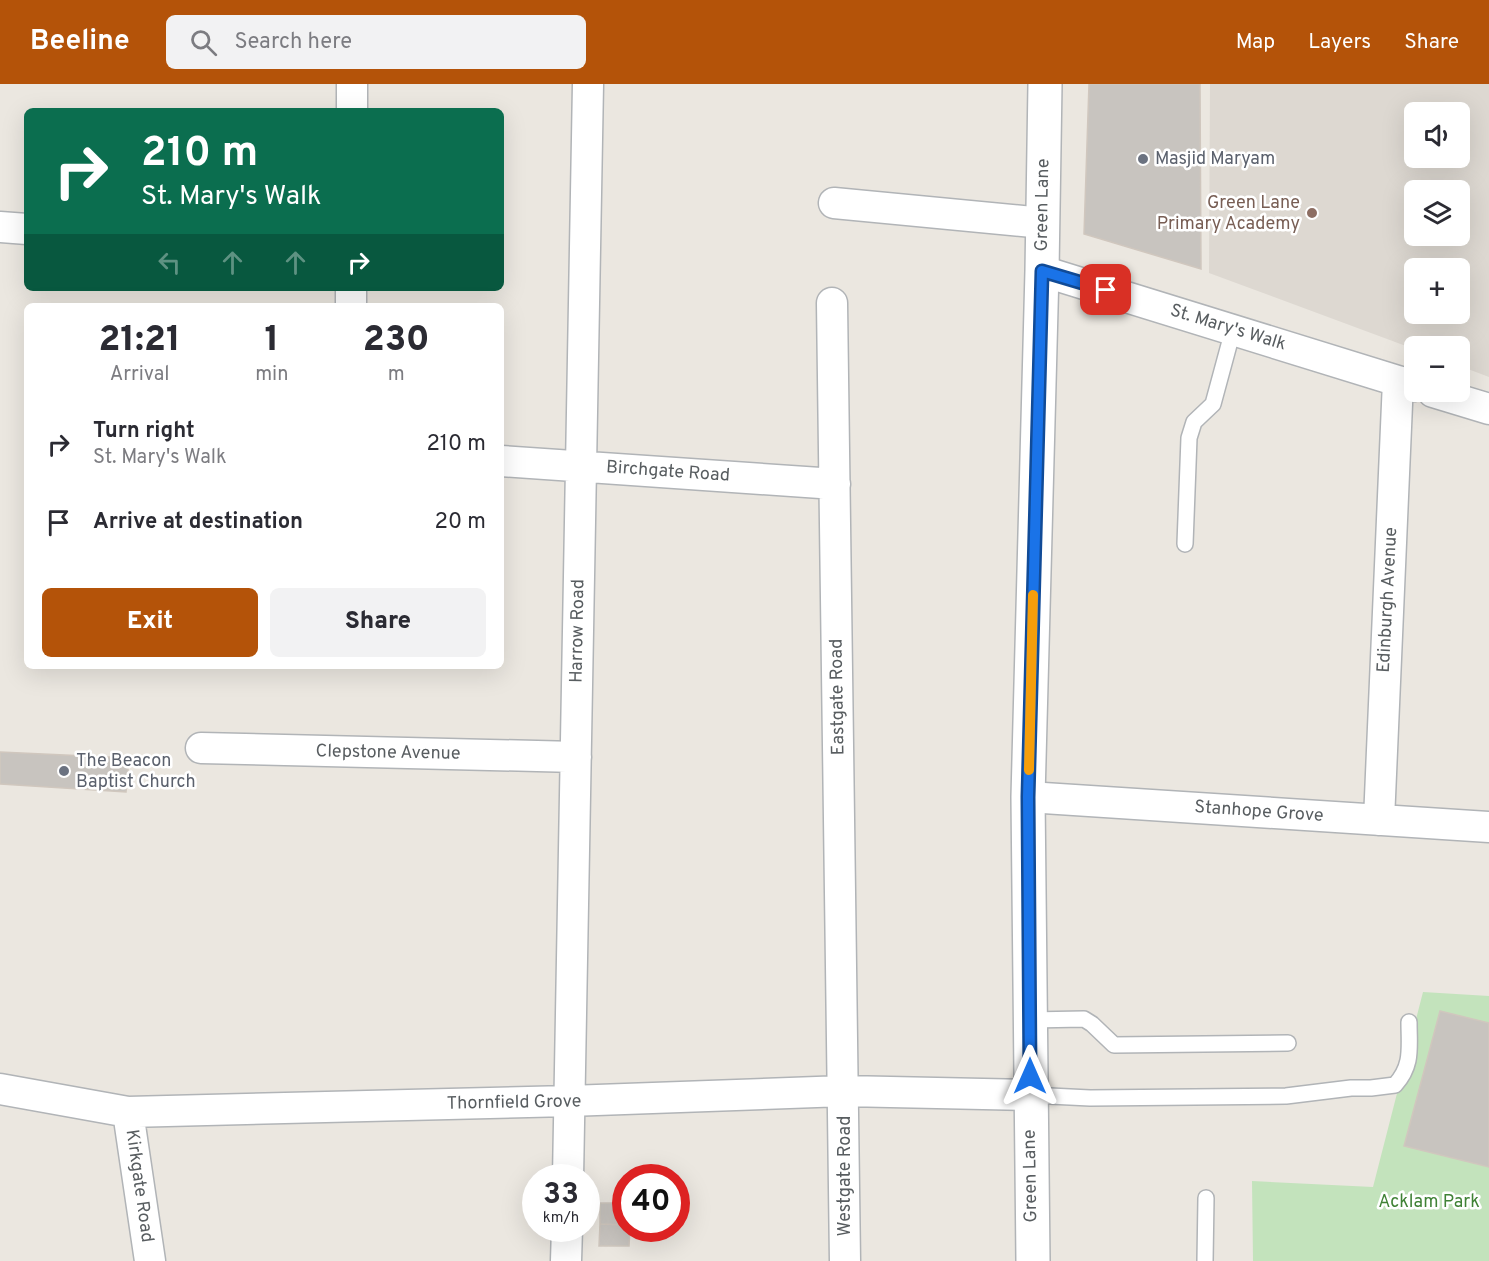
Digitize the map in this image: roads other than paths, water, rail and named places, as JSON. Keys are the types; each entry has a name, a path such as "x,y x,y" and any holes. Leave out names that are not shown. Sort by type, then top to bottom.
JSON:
{"street":[{"path":"352,84 352,108"},
{"name":"Harrow Road","path":"568,1164 588,84"},
{"name":"Green Lane","path":"1033,1261 1028,797 1045,84"},
{"path":"834,203 1043,223"},
{"path":"0,227 24,229"},
{"name":"St. Mary's Walk","path":"1042,271 1404,382"},
{"name":"Eastgate Road","path":"832,303 844,1091"},
{"name":"Edinburgh Avenue","path":"1379,820 1405,402"},
{"path":"1466,402 1489,409"},
{"name":"Birchgate Road","path":"504,461 835,484"},
{"name":"Clepstone Avenue","path":"201,748 576,757"},
{"name":"Stanhope Grove","path":"1028,797 1489,827"},
{"name":"Thornfield Grove","path":"0,1089 128,1112 569,1101 844,1091 1030,1095"},
{"name":"Westgate Road","path":"844,1091 845,1261"},
{"name":"Kirkgate Road","path":"128,1112 150,1261"},
{"path":"567,1242 567,1261"}],"lane":[{"path":"1185,544 1189,438 1194,422 1213,404 1233,330"},
{"path":"1030,1020 1084,1019 1114,1045 1288,1043"},
{"path":"1030,1095 1090,1098 1286,1096 1395,1085 1405,1074 1408,1062 1409,1022"},
{"path":"1205,1261 1206,1198"}],"place":[{"name":"Masjid Maryam","path":"1143,159"},
{"name":"Green Lane Primary Academy","path":"1312,213"},
{"name":"The Beacon Baptist Church","path":"64,771"}],"park label":[{"name":"Acklam Park","path":"1429,1202"}]}
